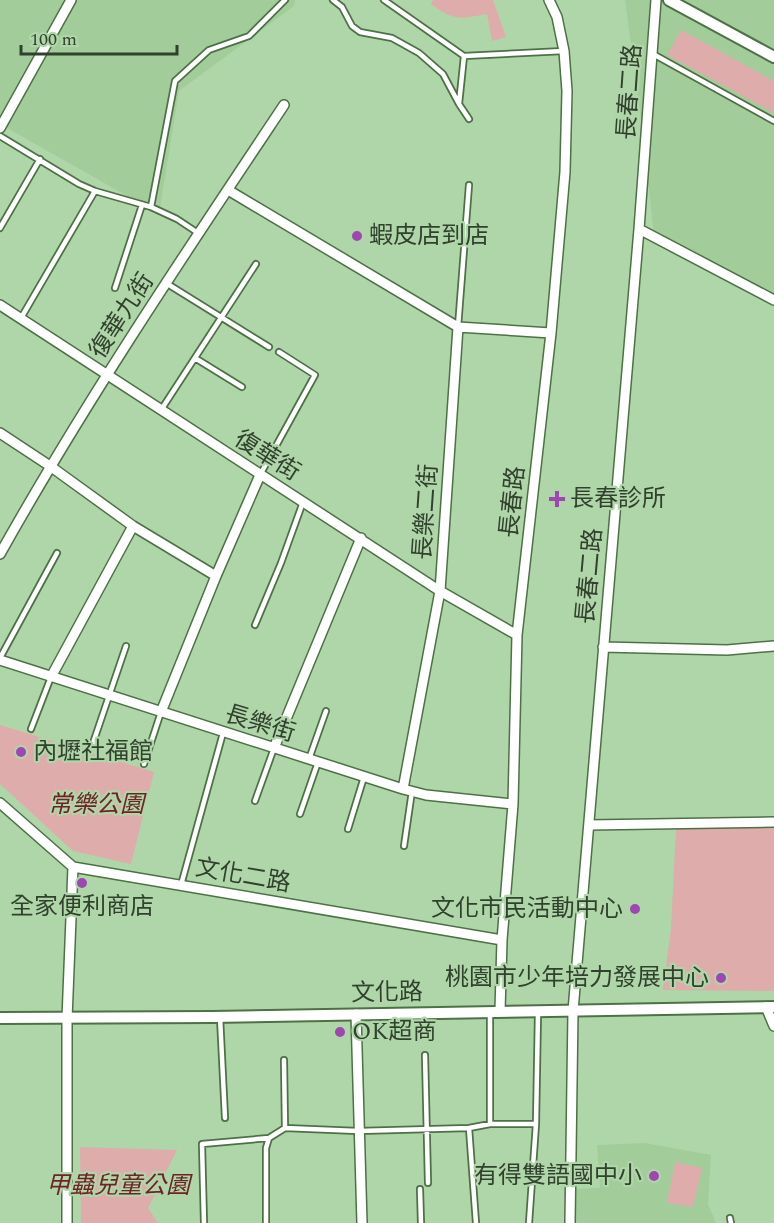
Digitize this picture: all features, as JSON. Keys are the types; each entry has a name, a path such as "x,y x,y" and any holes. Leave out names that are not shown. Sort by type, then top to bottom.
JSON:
{"street":[{"path":"0,128 71,0"},
{"name":"長春路","path":"495,1012 513,804 517,635 551,333 565,172 567,91 564,51 557,17 549,0"},
{"name":"長春二路","path":"570,1223 573,1011 656,0"},
{"path":"669,0 774,57"},
{"name":"復華九街","path":"0,554 50,466 106,376 284,105"},
{"path":"228,190 458,327 551,333"},
{"path":"639,229 774,300"},
{"name":"復華街","path":"0,305 440,591 517,635"},
{"name":"長樂二街","path":"407,790 440,591 458,327"},
{"path":"0,433 133,526 216,576"},
{"path":"161,712 260,475"},
{"path":"51,677 133,526"},
{"path":"274,748 361,538"},
{"path":"603,647 727,650 774,646"},
{"name":"長樂街","path":"0,659 407,790 426,795 513,804"},
{"path":"0,803 74,867 67,1018 67,1223"},
{"path":"589,825 774,822"},
{"name":"文化二路","path":"74,867 502,940"},
{"path":"770,1007 774,1026"},
{"name":"文化路","path":"0,1018 219,1017 770,1007"},
{"path":"356,1014 362,1223"}],"lane":[{"path":"151,207 175,81 209,50 249,36 285,0"},
{"path":"333,0 342,7 352,26 360,32 392,38 418,53 443,74 469,119"},
{"path":"384,0 464,56 564,51"},
{"path":"652,54 774,121"},
{"path":"459,104 464,56"},
{"path":"0,136 79,184 151,207 177,219 198,234"},
{"path":"0,228 40,159"},
{"path":"458,327 469,185"},
{"path":"20,318 95,191"},
{"path":"115,288 142,205"},
{"path":"161,411 256,264"},
{"path":"166,283 270,347"},
{"path":"260,475 315,375 279,352"},
{"path":"195,358 242,387"},
{"path":"255,625 303,502"},
{"path":"0,659 57,553"},
{"path":"92,746 126,646"},
{"path":"31,729 51,677"},
{"path":"300,814 326,711"},
{"path":"144,764 161,712"},
{"path":"181,885 223,732"},
{"path":"255,801 274,748"},
{"path":"348,829 364,777"},
{"path":"404,846 407,790"},
{"path":"489,1124 495,1012"},
{"path":"530,1223 536,1124 538,1012"},
{"path":"219,1017 225,1118"},
{"path":"425,1055 428,1183"},
{"path":"284,1060 285,1128"},
{"path":"204,1223 202,1144 269,1138 285,1128 358,1131 469,1128 489,1124 536,1124"},
{"path":"469,1128 476,1223"},
{"path":"266,1223 266,1148 269,1138"},
{"path":"420,1189 422,1223"}],"shaded area":[{"path":"0,0 295,0 294,6 179,91 159,214 0,124"},
{"path":"625,0 774,0 774,299 654,234"},
{"name":"有得雙語國中小","path":"645,1143 711,1155 708,1204 716,1223 573,1223 574,1189 600,1188 597,1145"}],"green space":[{"path":"433,0 493,0 506,37 492,41 487,14 463,18 451,16 431,4"},
{"path":"681,30 774,81 774,113 667,55"},
{"name":"常樂公園","path":"0,725 154,772 131,864 73,851 0,784"},
{"path":"774,827 774,991 663,990 671,929 676,829"},
{"name":"甲蟲兒童公園","path":"80,1147 177,1150 148,1208 158,1223 81,1223"},
{"path":"675,1162 702,1168 693,1207 667,1203"}],"place":[{"name":"蝦皮店到店","path":"357,236"},
{"name":"長春診所","path":"557,499"},
{"name":"內壢社福館","path":"21,752"},
{"name":"全家便利商店","path":"82,883"},
{"name":"文化市民活動中心","path":"635,909"},
{"name":"桃園市少年培力發展中心","path":"721,978"},
{"name":"OK超商","path":"340,1032"},
{"name":"有得雙語國中小","path":"654,1176"}]}
